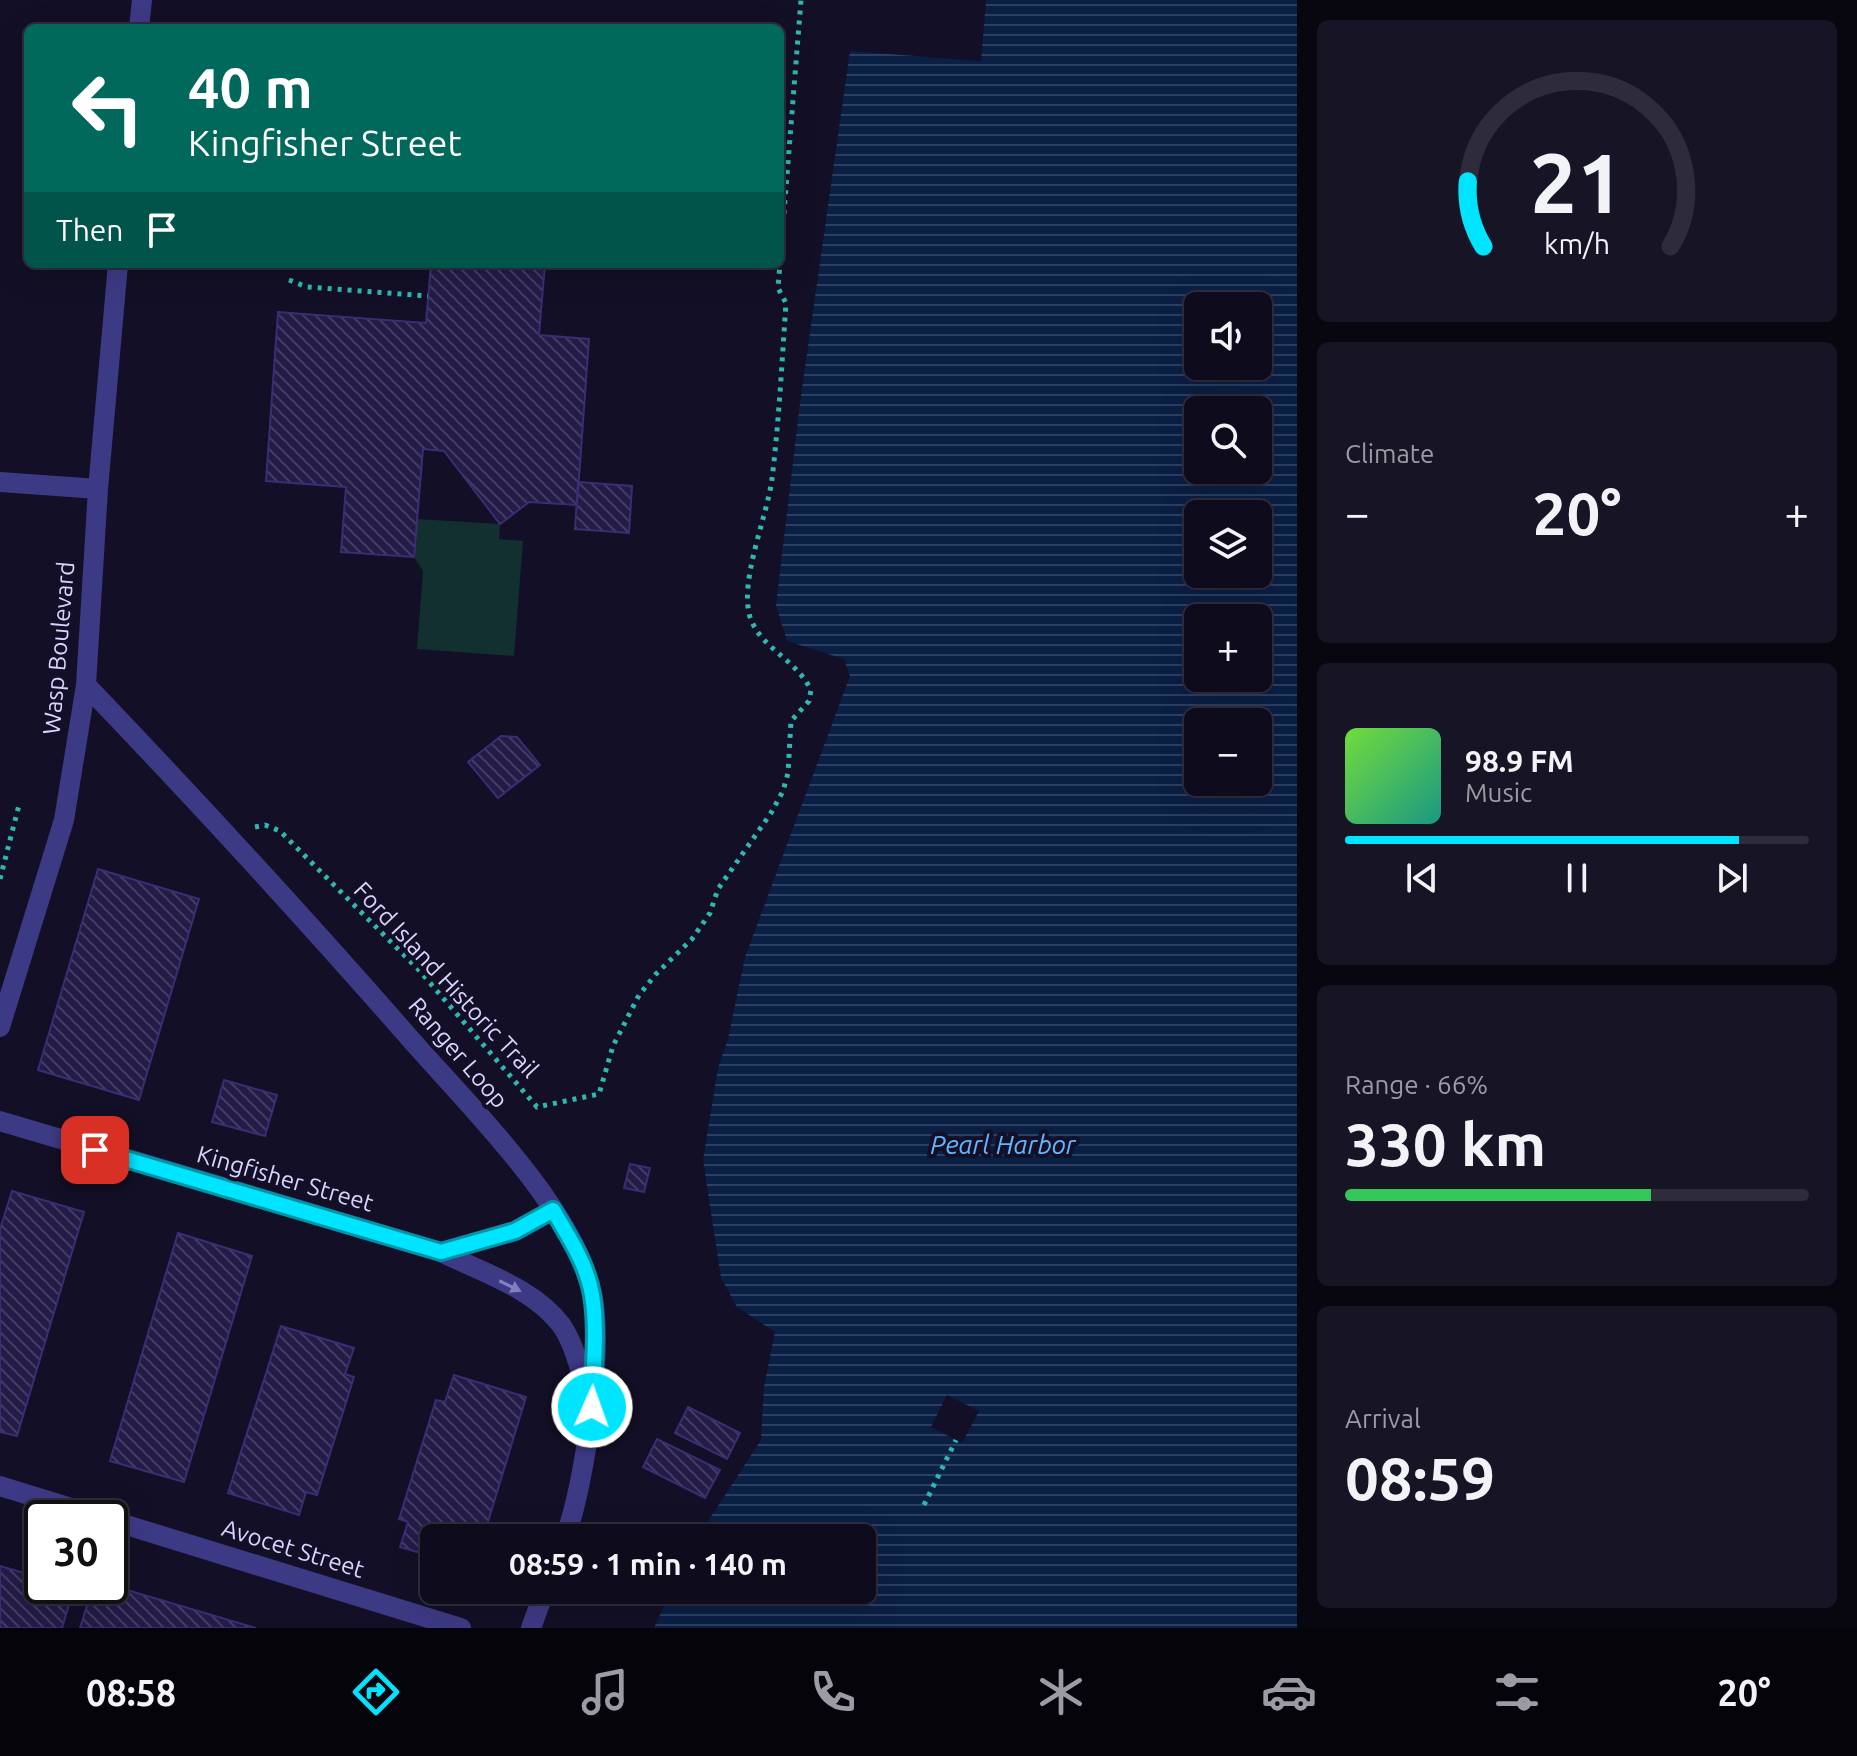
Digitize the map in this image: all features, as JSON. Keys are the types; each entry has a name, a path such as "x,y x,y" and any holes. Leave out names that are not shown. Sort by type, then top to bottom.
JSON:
{"street":[{"path":"139,24 142,0"},
{"name":"Wasp Boulevard","path":"0,1027 64,820 86,685 98,489 118,268"},
{"path":"0,482 98,489"},
{"name":"Ranger Loop","path":"86,685 238,845 383,1006 481,1118 553,1210 576,1250 592,1293 595,1334 592,1407 570,1524"},
{"name":"Kingfisher Street","path":"0,1121 441,1252 532,1297 562,1326 592,1407"},
{"path":"441,1252 515,1231 553,1210"},
{"name":"Avocet Street","path":"0,1486 45,1500"},
{"name":"Avocet Street","path":"128,1525 461,1628"},
{"path":"531,1628 540,1604"}],"path":[{"name":"Ford Island Historic Trail","path":"784,213 801,0"},
{"name":"Ford Island Historic Trail","path":"249,829 265,825 280,831 418,969 537,1107 599,1094 613,1046 639,995 692,939 710,913 718,889 783,791 788,773 791,721 809,701 811,690 799,670 761,638 748,608 749,581 775,452 786,303 778,288 780,268"},
{"path":"289,280 307,287 428,296"},
{"path":"0,879 19,805"},
{"path":"924,1505 956,1440"}],"green space":[{"path":"417,519 500,524 499,539 523,541 514,656 417,649 423,571 414,557"}],"water":[{"name":"Pearl Harbor","path":"874,0 1297,0 1297,1628 654,1628 665,1604 876,1604 876,1524 706,1524 761,1440 764,1387 775,1332 737,1307 721,1278 703,1160 718,1068 728,1039 745,957 850,676 844,659 787,641 776,605 800,403 850,51 868,52"}],"pier":[{"path":"870,0 986,0 981,61 850,51 851,47 865,48"},
{"path":"947,1395 979,1411 962,1443 931,1427"}],"building":[{"path":"431,268 545,268 539,335 589,339 577,505 529,502 500,524 444,451 423,449 414,557 341,552 346,487 266,481 278,312 426,323"},
{"path":"578,482 632,486 629,533 575,529"},
{"path":"501,736 517,737 540,765 498,798 468,762"},
{"path":"98,869 199,899 139,1100 38,1070"},
{"path":"224,1080 277,1095 265,1136 212,1122"},
{"path":"630,1164 650,1168 644,1192 624,1188"},
{"path":"12,1191 84,1212 17,1436 0,1432 0,1229"},
{"path":"178,1233 252,1256 184,1482 110,1461"},
{"path":"281,1326 354,1348 345,1374 354,1377 317,1495 306,1492 299,1515 228,1493"},
{"path":"454,1375 526,1397 487,1524 420,1524 420,1553 400,1547 408,1522 399,1519 436,1400 445,1402"},
{"path":"688,1407 740,1433 727,1459 675,1433"},
{"path":"657,1439 720,1470 705,1498 643,1467"},
{"path":"0,1566 24,1573 24,1604 69,1604 62,1628 0,1628"},
{"path":"128,1590 256,1628 80,1628 87,1604 128,1604"}],"route":[{"path":"95,1150 441,1252 515,1231 553,1210 576,1250 592,1293 595,1334 592,1407"}]}
